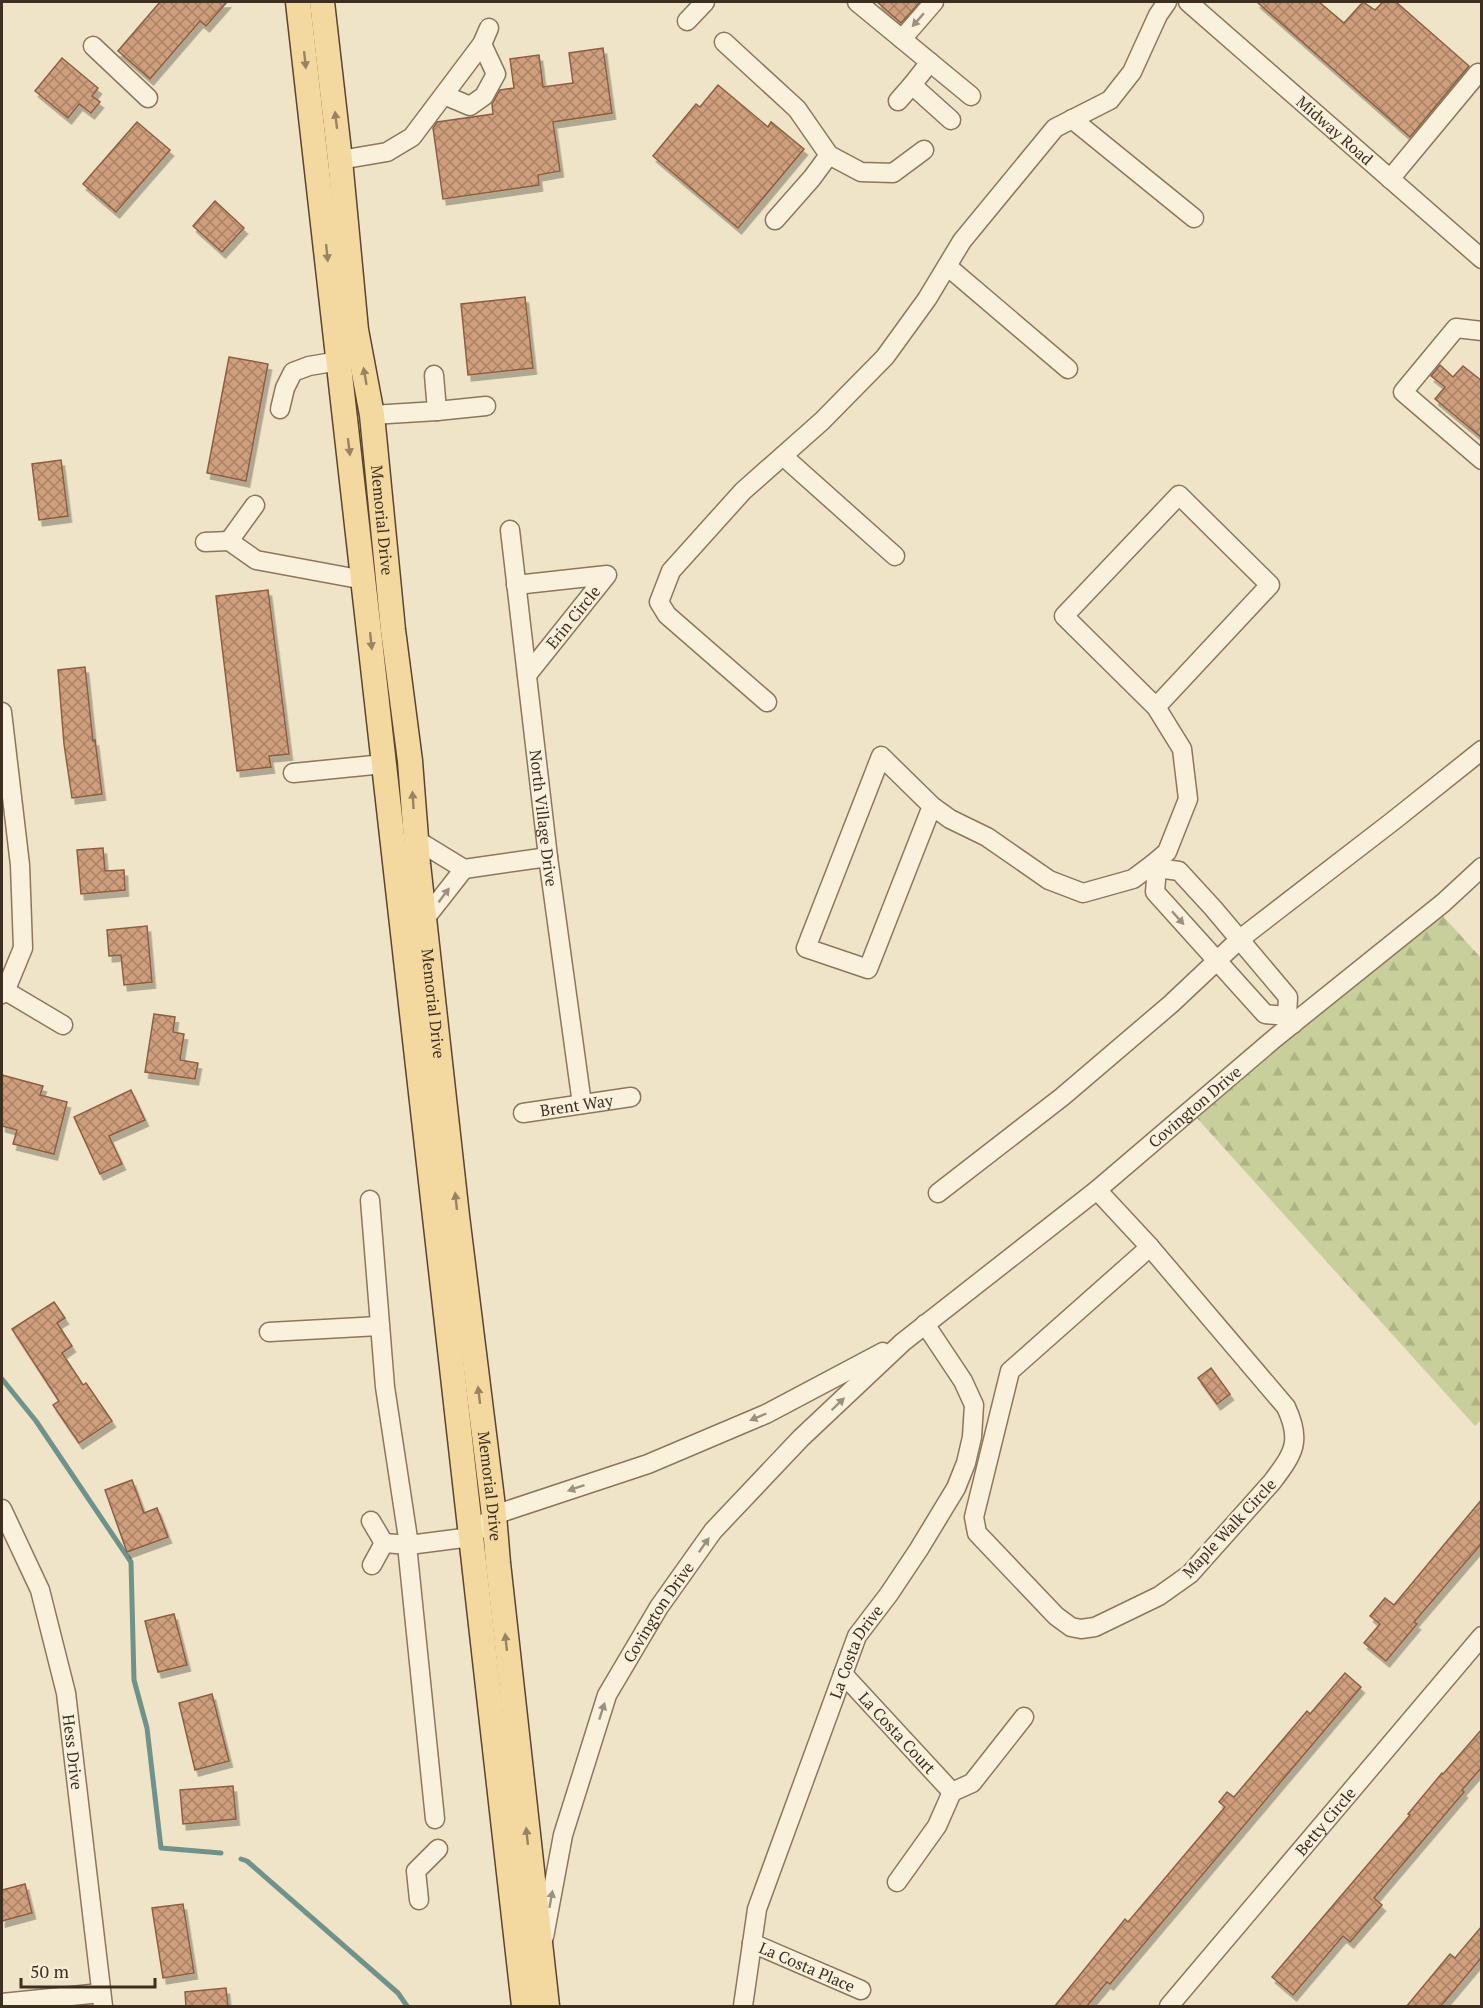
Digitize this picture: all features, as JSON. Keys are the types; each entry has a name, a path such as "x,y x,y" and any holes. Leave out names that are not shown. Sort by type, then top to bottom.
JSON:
{"main road":[{"name":"Memorial Drive","path":"298,2 524,2007"},
{"name":"Memorial Drive","path":"322,2 356,330 372,415 393,630 410,761 424,920 457,1216 494,1515 547,2007"}],"street":[{"path":"687,21 705,2"},
{"path":"857,2 971,96"},
{"path":"902,39 934,2"},
{"path":"767,702 667,615 659,602 670,571 743,491 822,421 885,357 927,299 962,241 1055,128 1110,100 1132,72 1158,15 1167,2"},
{"name":"Midway Road","path":"1188,2 1482,259"},
{"path":"340,160 387,152 412,138 485,36 496,74 484,96 470,106 444,95"},
{"path":"724,42 797,109 829,155 861,172 893,173 924,150"},
{"path":"93,46 148,98"},
{"path":"898,101 930,63"},
{"path":"1390,179 1478,73"},
{"path":"912,86 951,120"},
{"path":"1072,119 1194,218"},
{"path":"775,220 829,155"},
{"path":"947,266 1068,369"},
{"path":"1482,331 1456,328 1403,392 1482,460"},
{"path":"280,409 285,388 293,372 309,366 339,361"},
{"path":"434,375 437,411"},
{"path":"372,415 486,406"},
{"path":"783,456 895,556"},
{"path":"932,806 868,969 806,948 881,756 932,806 950,819 987,837 1049,880 1083,892 1133,879 1155,866 1167,852 1188,800 1182,749 1156,707 1064,616 1179,495 1270,585 1156,707"},
{"path":"229,541 255,505"},
{"name":"North Village Drive","path":"510,530 548,857 582,1104"},
{"path":"204,542 229,541 256,560 364,580"},
{"name":"Erin Circle","path":"516,585 607,575 526,675"},
{"path":"2,712 20,865 23,948 3,992 63,1025"},
{"path":"938,1192 1062,1097 1171,1004 1240,939 1482,750"},
{"path":"293,773 384,764"},
{"path":"416,839 464,869 548,857"},
{"path":"1155,866 1179,871 1240,939 1288,997 1290,1020 1265,1014 1155,892 1155,866"},
{"name":"Covington Drive","path":"541,1956 563,1835 607,1695 659,1607 713,1531 801,1438 903,1342 1097,1190 1290,1020 1443,903 1482,867"},
{"path":"424,920 464,869"},
{"path":"1250,997 1272,978"},
{"name":"Brent Way","path":"523,1113 631,1097"},
{"name":"Maple Walk Circle","path":"1097,1190 1150,1247 1230,1338 1286,1407 1294,1424 1296,1438 1284,1466 1272,1482 1190,1574 1159,1596 1095,1627 1081,1629 1071,1627 1056,1616 977,1533 974,1518 1010,1371 1150,1247"},
{"path":"370,1200 385,1387 408,1545 435,1818"},
{"name":"La Costa Drive","path":"743,2007 758,1909 857,1636 890,1594 919,1549 956,1488 966,1463 972,1437 974,1405 963,1381 925,1324"},
{"path":"269,1332 379,1326"},
{"name":"Covington Drive","path":"471,1537 494,1515 648,1464 766,1414 903,1342"},
{"name":"Hess Drive","path":"2,1509 40,1590 66,1693 102,2000"},
{"path":"371,1521 384,1543"},
{"path":"384,1543 408,1545 471,1537"},
{"path":"372,1565 384,1543"},
{"name":"Betty Circle","path":"1169,2007 1482,1636"},
{"name":"La Costa Court","path":"843,1674 952,1792"},
{"path":"897,1882 937,1826 952,1792 972,1783 1024,1717"},
{"path":"418,1900 416,1870 438,1849"},
{"name":"La Costa Place","path":"752,1943 861,1990"},
{"path":"2,2002 102,2000"}],"green space":[{"path":"1433,905 1481,958 1482,1419 1475,1426 1186,1106"}],"building":[{"path":"160,2 227,2 206,26 200,21 150,79 118,51"},
{"path":"877,2 920,2 901,23"},
{"path":"1257,2 1319,2 1344,23 1363,2 1375,10 1383,2 1396,2 1469,66 1410,137"},
{"path":"603,48 612,113 553,122 560,171 538,175 539,185 443,199 433,128 437,122 493,114 492,104 500,90 514,88 510,59 539,55 543,87 573,83 569,53"},
{"path":"62,58 98,88 92,96 100,102 91,113 79,104 68,118 35,91"},
{"path":"718,85 768,127 771,122 804,149 738,228 653,156 696,104 700,107"},
{"path":"137,122 170,150 116,212 83,184"},
{"path":"215,201 244,228 222,252 193,226"},
{"path":"525,297 533,368 468,375 461,304"},
{"path":"229,357 268,364 246,481 207,473"},
{"path":"1440,365 1453,377 1463,366 1482,381 1482,438 1435,399 1445,387 1431,376"},
{"path":"61,460 68,516 39,520 32,464"},
{"path":"268,590 289,754 269,756 271,767 237,771 216,596"},
{"path":"85,667 93,741 95,740 102,794 72,798 64,744 58,670"},
{"path":"103,848 105,871 124,870 125,890 81,894 77,850"},
{"path":"147,926 152,982 124,985 121,955 109,956 107,930"},
{"path":"154,1014 175,1017 173,1032 184,1034 180,1060 198,1063 195,1079 145,1072"},
{"path":"2,1075 43,1086 40,1095 67,1102 54,1154 13,1144 17,1130 2,1126"},
{"path":"131,1090 145,1120 109,1136 122,1164 100,1174 74,1117"},
{"path":"54,1302 65,1318 57,1323 72,1346 62,1353 83,1385 86,1383 112,1421 79,1443 53,1405 59,1401 12,1329"},
{"path":"1211,1368 1230,1394 1217,1404 1198,1378"},
{"path":"132,1480 144,1513 157,1508 168,1537 127,1552 105,1490"},
{"path":"1482,1499 1482,1543 1414,1622 1417,1624 1386,1661 1364,1643 1380,1624 1370,1616 1385,1598 1394,1605"},
{"path":"174,1614 187,1665 158,1672 145,1621"},
{"path":"1345,1673 1361,1687 1110,1984 1107,1982 1086,2007 1054,2007 1125,1919 1128,1922 1225,1807 1219,1802 1227,1792 1234,1797 1307,1711 1310,1714"},
{"path":"212,1694 229,1761 195,1770 179,1703"},
{"path":"1482,1729 1482,1767 1462,1790 1464,1792 1374,1898 1382,1905 1350,1942 1343,1936 1293,1995 1272,1977 1410,1815 1408,1814 1442,1773"},
{"path":"233,1786 236,1819 183,1824 180,1790"},
{"path":"25,1884 32,1913 2,1921 2,1890"},
{"path":"183,1904 194,1973 163,1978 152,1908"},
{"path":"1482,1926 1482,1957 1440,2007 1406,2007 1450,1954 1455,1958"},
{"path":"226,1988 228,2007 186,2007 185,1992"}],"waterway":[{"path":"2,1379 36,1421 131,1562 134,1680 147,1728 161,1848 221,1853"},
{"path":"241,1859 247,1861 398,1993 407,2006"}]}
